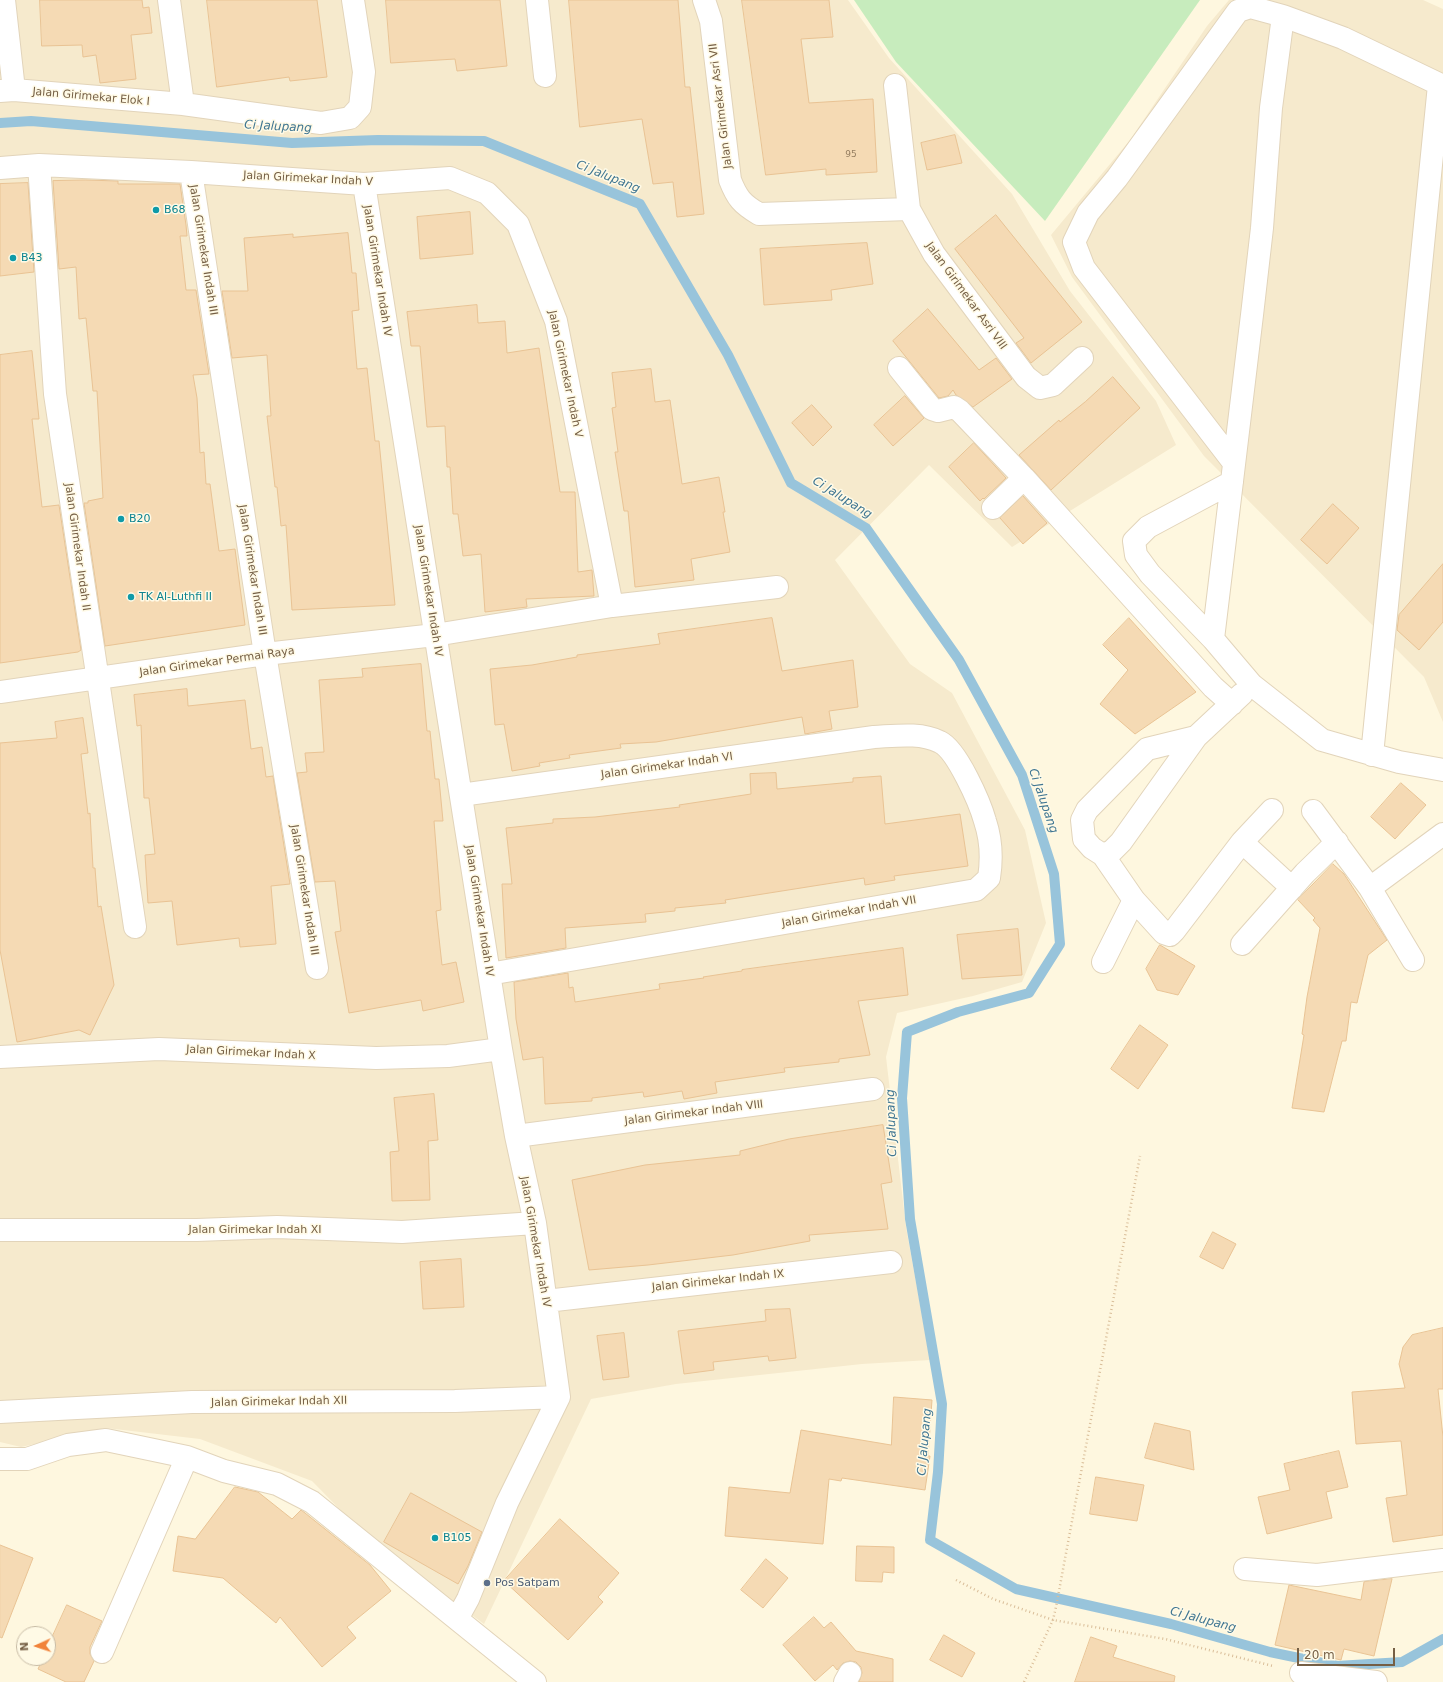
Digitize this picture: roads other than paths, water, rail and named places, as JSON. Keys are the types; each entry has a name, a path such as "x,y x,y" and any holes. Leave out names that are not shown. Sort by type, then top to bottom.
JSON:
{"street":[{"path":"4,0 7,91"},
{"path":"169,0 183,104"},
{"name":"Jalan Girimekar Elok I","path":"7,91 183,104 321,123 350,118 360,107 364,72 353,0"},
{"path":"537,0 545,76"},
{"name":"Jalan Girimekar Asri VII","path":"704,0 711,21 730,180 737,197 747,207 759,214 908,209"},
{"path":"1233,473 1084,268 1074,242 1088,213 1117,178 1238,11 1250,7 1282,16 1343,38 1441,86 1372,755"},
{"path":"1213,639 1259,250 1270,108 1282,16"},
{"path":"896,85 908,209"},
{"name":"Jalan Girimekar Indah V","path":"0,168 40,165 191,172 364,184 450,178 487,193 518,224 556,321 612,606"},
{"name":"Jalan Girimekar Indah II","path":"40,165 55,394 97,679 136,927"},
{"name":"Jalan Girimekar Indah III","path":"191,172 265,654 317,968"},
{"name":"Jalan Girimekar Indah IV","path":"364,184 489,974 516,1136 534,1223 559,1397"},
{"name":"Jalan Girimekar Asri VIII","path":"908,209 934,254 1026,377 1040,388 1053,385 1082,358"},
{"path":"899,368 932,409 938,411 954,407 960,411 1024,478 1213,687 1232,704"},
{"path":"1233,473 1148,528 1134,541 1136,555 1150,574 1213,639 1252,685 1322,740 1399,762 1443,770"},
{"path":"993,508 1024,478"},
{"path":"435,635 612,606 776,587"},
{"name":"Jalan Girimekar Permai Raya","path":"0,692 265,654 435,635"},
{"path":"1103,855 1112,851 1121,842 1196,737 1252,685"},
{"name":"Jalan Girimekar Indah VII","path":"489,974 976,890 989,878 992,860 985,821 962,766 941,742 915,735 874,737"},
{"name":"Jalan Girimekar Indah VI","path":"461,795 874,737"},
{"path":"1196,737 1147,749 1087,810 1082,820 1084,839 1092,848 1103,855 1134,900 1164,933 1170,935 1242,842 1272,810"},
{"path":"1313,811 1370,888 1413,960"},
{"path":"1370,888 1443,834"},
{"path":"1242,842 1292,888"},
{"path":"1242,944 1292,888 1337,842"},
{"path":"1103,962 1134,900"},
{"name":"Jalan Girimekar Indah X","path":"0,1058 159,1049 376,1058 448,1056 502,1048"},
{"name":"Jalan Girimekar Indah VIII","path":"516,1136 872,1090"},
{"name":"Jalan Girimekar Indah XI","path":"0,1230 197,1230 277,1227 402,1232 534,1223"},
{"name":"Jalan Girimekar Indah IX","path":"546,1301 891,1262"},
{"path":"457,1618 468,1599 507,1503 559,1397"},
{"name":"Jalan Girimekar Indah XII","path":"0,1412 192,1402 455,1401 559,1397"},
{"path":"0,1459 27,1460 68,1445 106,1440 187,1457 224,1471 277,1484 312,1502 535,1682"},
{"path":"102,1652 187,1457"},
{"path":"1245,1568 1317,1574 1443,1560"},
{"path":"1301,1673 1376,1682"}],"waterway":[{"name":"Ci Jalupang","path":"0,123 31,121 292,143 378,140 484,141 640,204 728,355 791,483 866,528 959,660 1022,775 1054,874 1060,944 1029,993 958,1012 907,1032 902,1098 910,1219 942,1404 938,1472 930,1540 1016,1589 1171,1624 1270,1652 1337,1666 1402,1662 1443,1639"}],"place":[{"name":"B68","path":"156,210"},
{"name":"B43","path":"13,258"},
{"name":"B20","path":"121,519"},
{"name":"TK Al-Luthfi II","path":"131,597"},
{"name":"B105","path":"435,1538"},
{"name":"Pos Satpam","path":"487,1583"}]}
